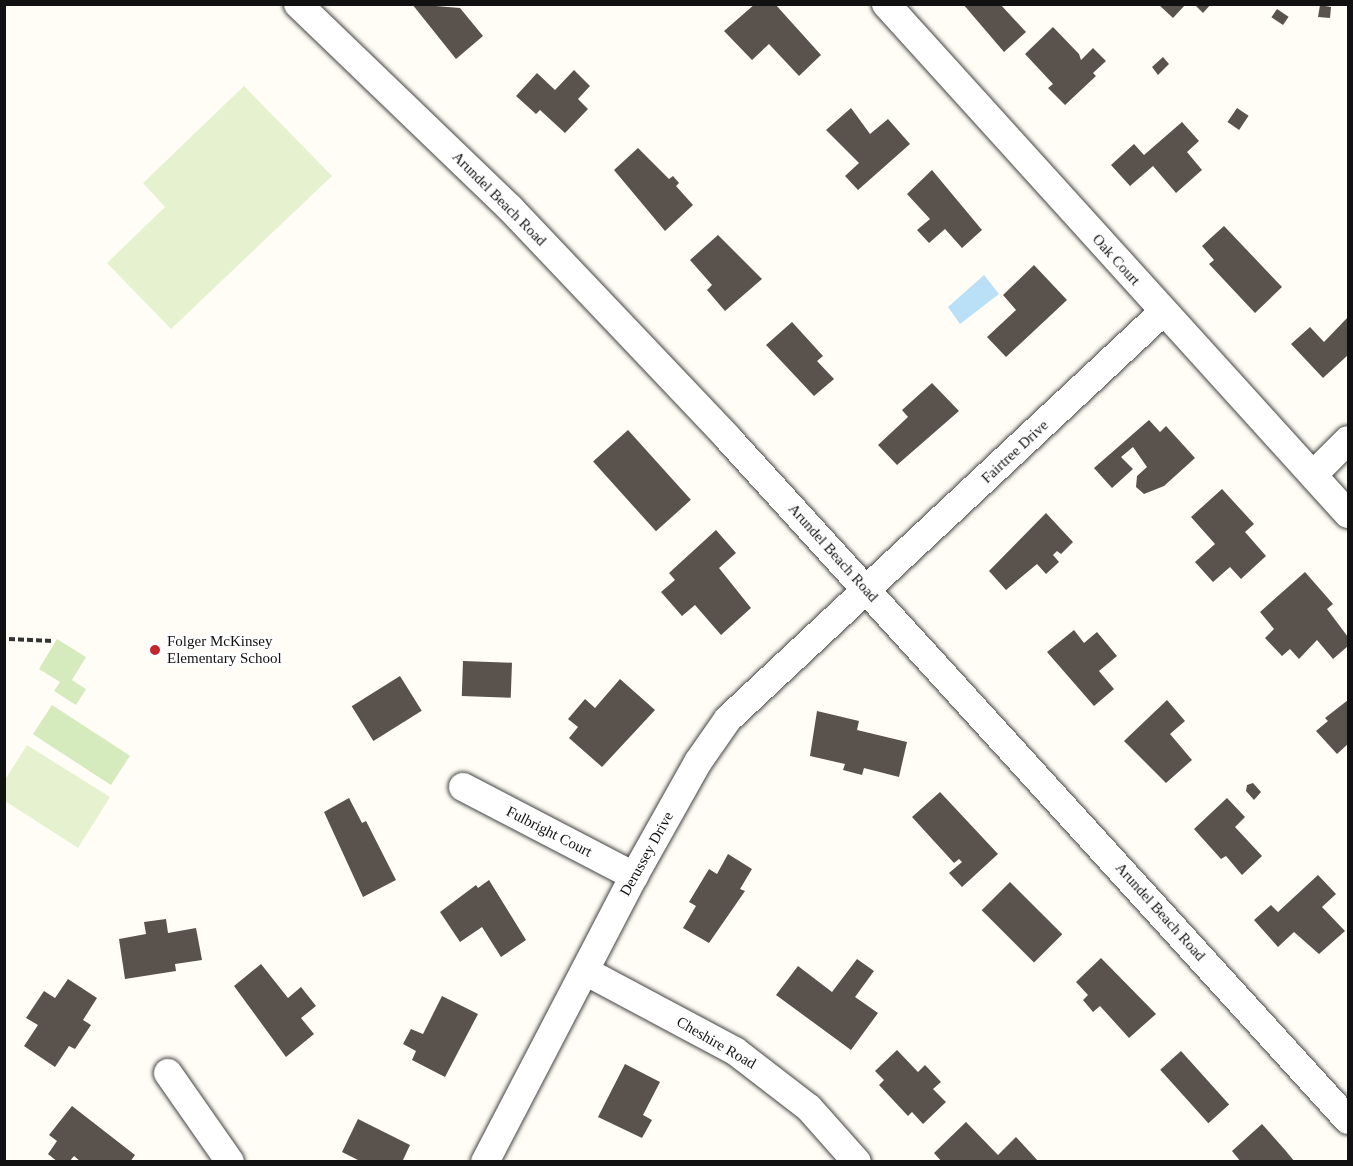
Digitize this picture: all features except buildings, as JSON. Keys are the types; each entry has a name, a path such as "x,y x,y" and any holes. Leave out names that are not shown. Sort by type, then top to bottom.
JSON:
{"street":[{"name":"Arundel Beach Road","path":"298,4 510,208 868,591 1348,1120"},
{"name":"Oak Court","path":"886,4 1348,514"},
{"name":"Fairtree Drive","path":"868,591 1163,312"},
{"path":"1313,475 1348,440"},
{"name":"Derussey Drive","path":"485,1161 634,876 698,762 728,719 868,591"},
{"name":"Fulbright Court","path":"463,788 634,876"},
{"name":"Cheshire Road","path":"585,971 735,1051 809,1108 857,1161"},
{"path":"168,1073 230,1161"}],"path":[{"path":"9,639 53,641"}],"green space":[{"path":"244,86 332,176 171,329 107,263 165,207 143,183"},
{"path":"57,639 86,657 72,680 86,689 76,705 54,691 60,682 39,669"},
{"path":"52,705 130,756 111,785 33,734"},
{"path":"27,745 110,797 78,848 5,801 5,780"}],"water":[{"path":"984,275 999,294 960,324 948,307"}],"place":[{"name":"Folger McKinsey Elementary School","path":"155,650"}]}
